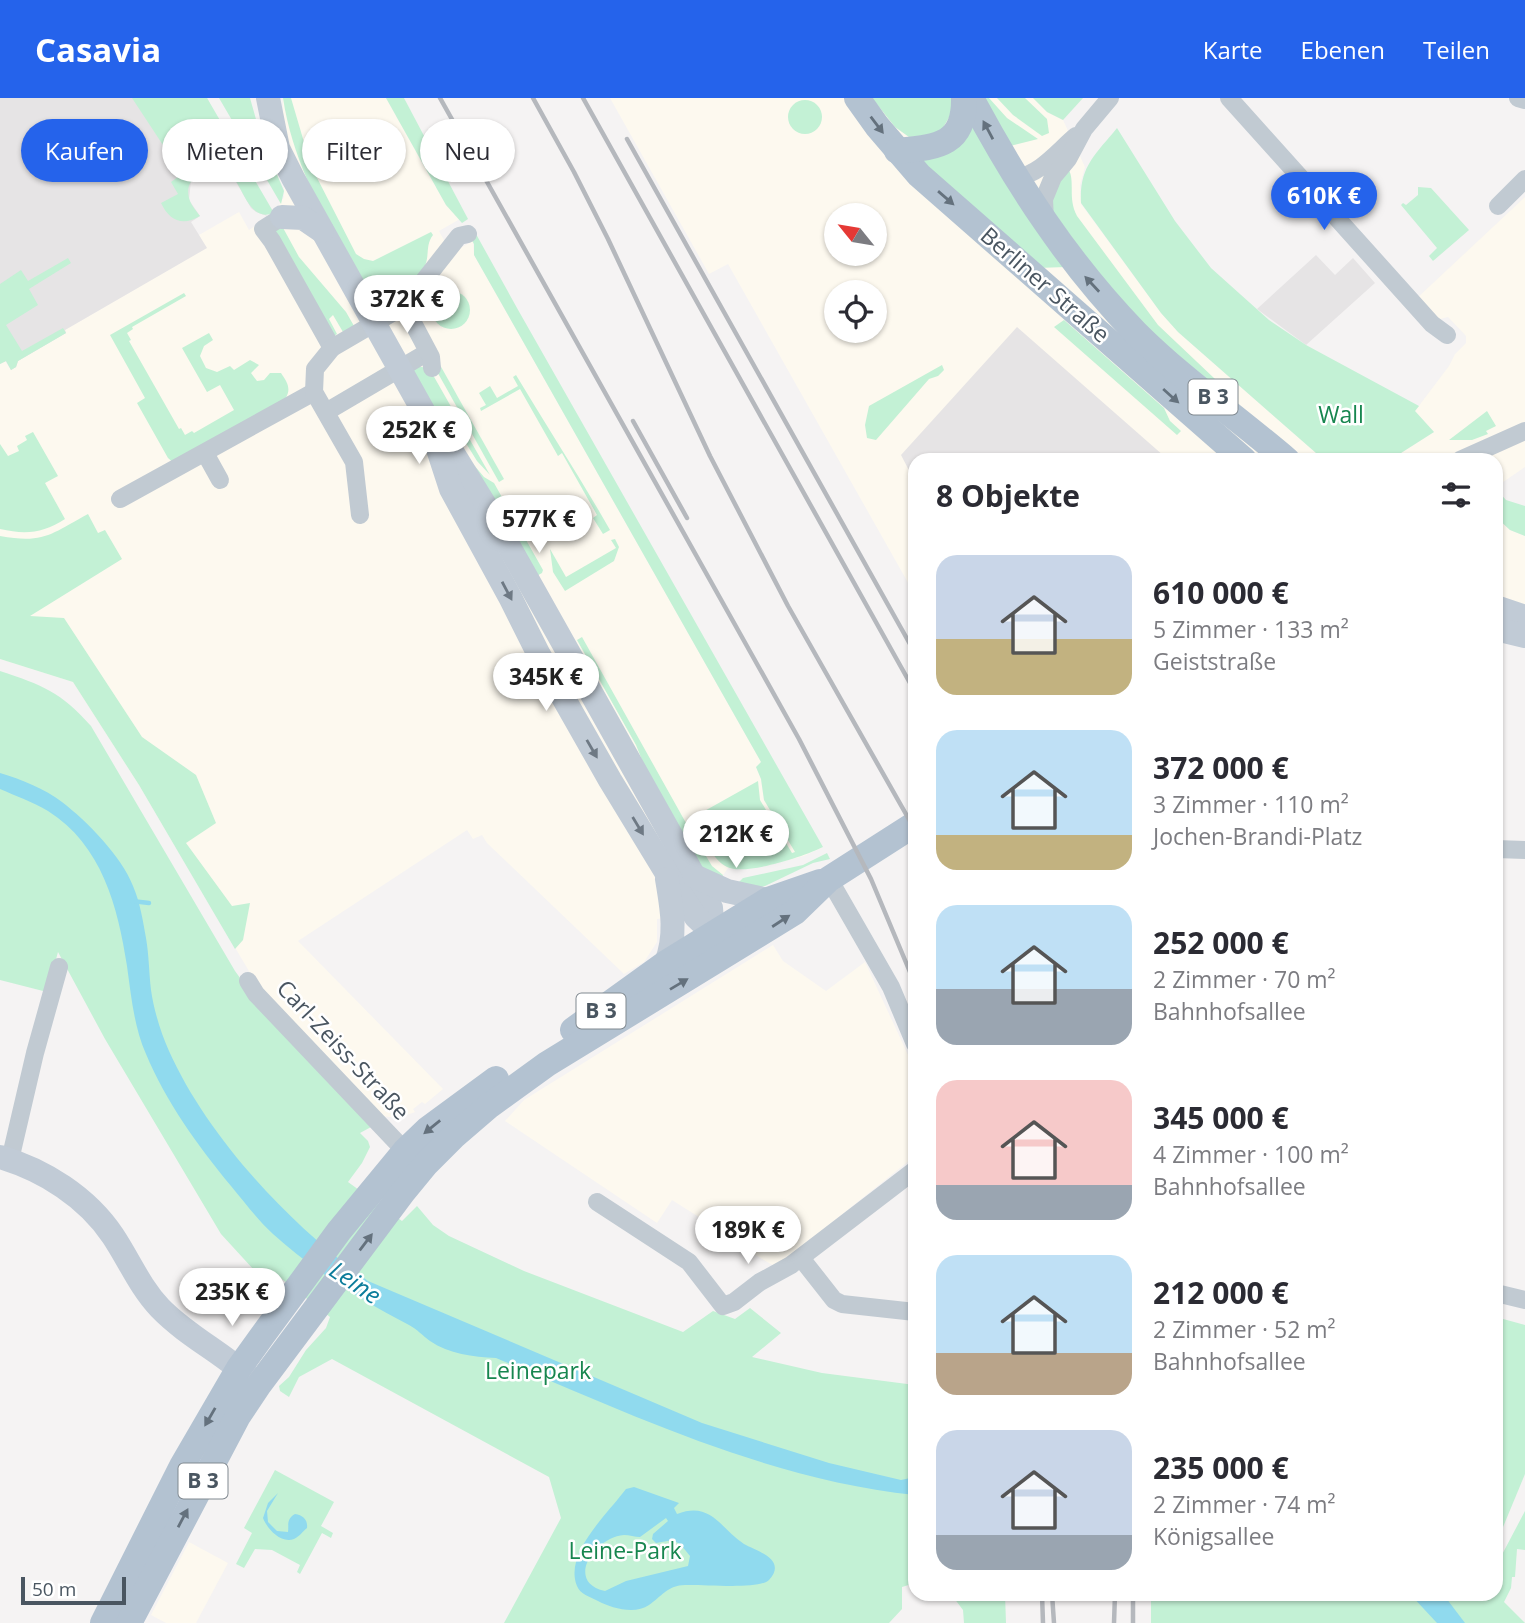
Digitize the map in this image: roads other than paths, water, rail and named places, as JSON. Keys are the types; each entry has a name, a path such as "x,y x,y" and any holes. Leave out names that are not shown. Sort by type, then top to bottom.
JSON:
{"main road":[{"name":"Berliner Straße","path":"857,98 919,175 1236,453"},
{"path":"897,151 934,147 951,138 960,125 964,98"},
{"name":"Berliner Straße","path":"971,98 1015,178 1082,274 1138,334 1279,453"},
{"path":"267,102 278,148 293,178 435,432 451,450 493,517 694,877 711,908 720,944"},
{"path":"272,223 291,203 293,178"},
{"path":"272,223 303,218 323,232"},
{"path":"435,432 438,453 451,489 524,625 610,779 666,872 696,917 720,944"},
{"path":"1503,609 1525,617"},
{"path":"524,625 546,614"},
{"path":"1503,631 1525,636"},
{"name":"B 3","path":"103,1623 182,1466 249,1377 311,1316 384,1195 405,1151 428,1129 486,1086 583,1024 666,963 720,944 795,912 829,879 908,828"},
{"path":"666,872 674,926 672,946 666,963"},
{"path":"694,877 727,891 768,900"},
{"name":"B 3","path":"130,1623 226,1437 249,1377 289,1300 384,1195 426,1164 489,1106 720,944 768,900 829,879"},
{"path":"5,1158 59,1184 98,1217 153,1300 204,1346 249,1377"}],"street":[{"path":"1015,178 1035,172 1084,129 1110,98"},
{"path":"1230,98 1432,324 1447,335"},
{"path":"1518,98 1525,100"},
{"path":"1045,222 1044,199 1047,187 1068,159 1084,129"},
{"path":"1498,206 1525,179"},
{"path":"272,223 269,235 332,348"},
{"path":"360,515 354,462 314,392 315,369 332,348 404,306 459,236 468,233"},
{"path":"404,306 427,309"},
{"path":"326,412 430,360 404,306"},
{"path":"120,499 314,392"},
{"path":"1476,453 1525,431"},
{"path":"1492,453 1525,431"},
{"path":"205,453 220,480"},
{"path":"1503,849 1525,850"},
{"path":"829,879 891,987 908,1027"},
{"path":"5,1158 59,967"},
{"name":"Carl-Zeiss-Straße","path":"248,981 257,994 405,1151"},
{"path":"597,1202 689,1262 723,1306 734,1302 760,1282 801,1258 908,1175"},
{"path":"801,1258 834,1300 842,1304 908,1311"},
{"path":"1503,1295 1525,1300"}],"water":[{"name":"Leine","path":"0,773 48,793 93,829 121,863 138,898 158,1022 186,1084 229,1148 254,1178 281,1207 339,1259 368,1281 702,1423 829,1463 901,1480 908,1478 908,1494 860,1487 753,1460 649,1422 496,1358 470,1356 445,1349 356,1295 305,1260 273,1234 246,1205 195,1139 154,1072 139,1033 112,900 94,859 67,825 48,811 0,789"},
{"path":"634,1487 679,1503 674,1508 677,1514 698,1511 707,1514 744,1544 773,1561 774,1573 769,1580 754,1585 679,1586 669,1589 649,1605 637,1610 616,1608 586,1595 577,1586 576,1562 588,1537 626,1489","holes":["666,1518 668,1521 653,1534 652,1539 656,1543 673,1540 681,1545 690,1556 688,1566 626,1581 605,1591 593,1586 587,1579 585,1570 588,1560 603,1543 624,1535 640,1537"]},
{"path":"278,1493 267,1511 268,1522 277,1531 288,1532 288,1522 292,1516 295,1514 303,1517 307,1528 294,1539 279,1537 263,1518 268,1503"},
{"path":"1417,1601 1448,1601 1465,1623 1437,1623"}],"waterway":[{"path":"132,901 149,903"}],"railway":[{"path":"440,98 799,739 871,879 908,967"},
{"path":"533,98 608,239 710,456 788,606 908,818"},
{"path":"583,98 908,679"},
{"path":"627,139 908,641"},
{"path":"633,421 687,518"},
{"path":"1042,1601 1043,1623"},
{"path":"1052,1601 1054,1623"},
{"path":"1114,1623 1115,1601"},
{"path":"1133,1601 1133,1623"}],"park label":[{"name":"Wall","path":"1341,415"},
{"name":"Leinepark","path":"538,1371"},
{"name":"Leine-Park","path":"625,1551"}]}
